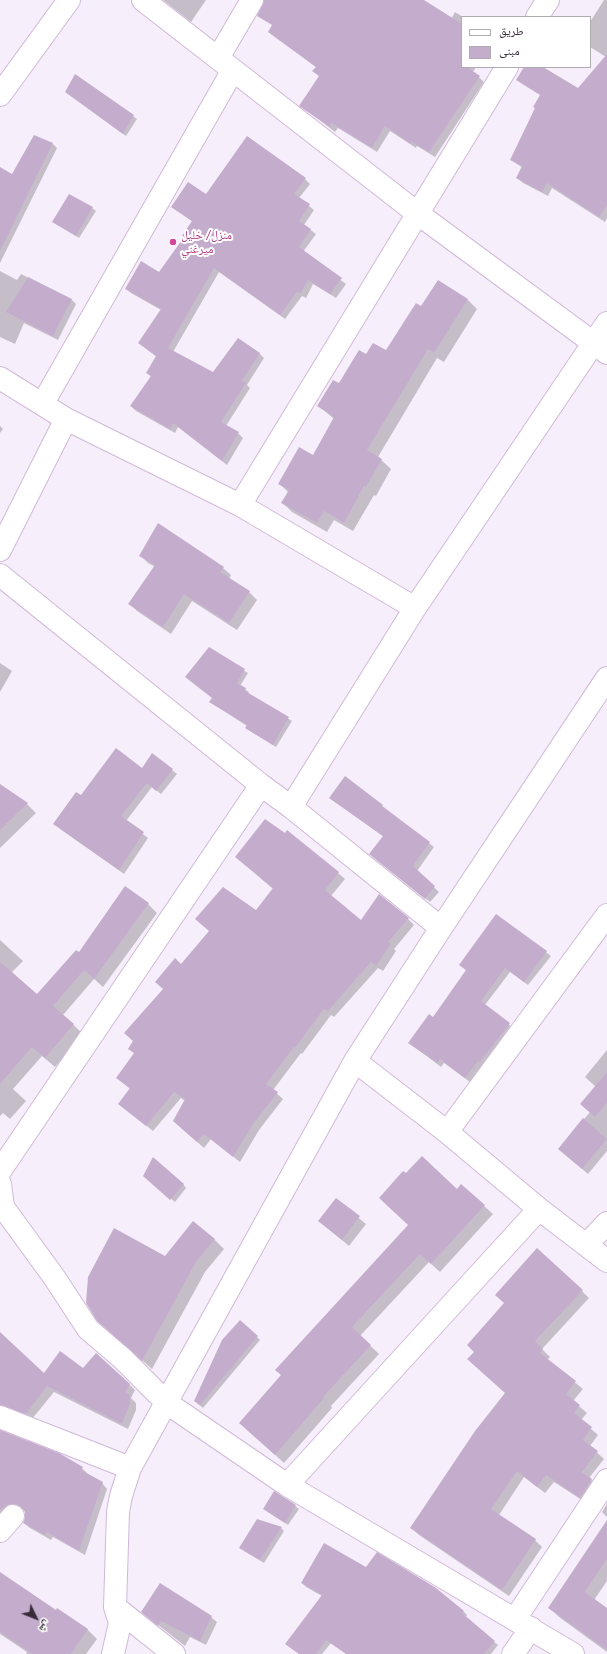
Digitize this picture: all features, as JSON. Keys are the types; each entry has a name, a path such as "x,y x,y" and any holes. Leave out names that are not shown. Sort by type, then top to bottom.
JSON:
{"street":[{"path":"0,95 69,0"},
{"path":"143,0 417,213 600,347"},
{"path":"42,404 225,64 252,0"},
{"path":"538,16 548,0"},
{"path":"240,505 506,68"},
{"path":"291,806 415,608 600,347 607,323"},
{"path":"0,378 66,419 240,505 415,608"},
{"path":"0,550 66,419"},
{"path":"0,575 261,785 291,806 441,928"},
{"path":"113,1654 120,1623 114,1607 118,1512 121,1496 130,1468 355,1061 441,928 607,678"},
{"path":"0,1171 261,785"},
{"path":"447,1132 607,915"},
{"path":"355,1061 447,1132 539,1209 607,1261"},
{"path":"0,1184 3,1207 54,1277 88,1328 123,1359 167,1403 287,1485 573,1654"},
{"path":"287,1485 539,1209"},
{"path":"586,1245 607,1223"},
{"path":"0,1416 130,1468"},
{"path":"513,1654 523,1624 607,1480"},
{"path":"114,1607 174,1654"}],"building":[{"path":"264,0 424,0 461,23 461,68 468,68 480,76 429,152 412,142 411,144 385,126 372,148 332,123 330,127 299,106 319,76 312,71 316,67 268,32 272,25 257,16"},
{"path":"607,54 607,205 599,217 547,183 542,192 516,178 522,166 510,160 535,108 533,107 540,95 516,80 523,68 545,68 578,88"},
{"path":"75,74 134,115 123,134 65,92"},
{"path":"34,135 53,143 0,251 0,167 12,174"},
{"path":"247,136 306,178 294,194 310,204 299,221 311,229 299,247 342,278 330,294 308,280 301,293 297,292 280,315 214,268 168,348 213,372 238,338 260,353 242,381 246,383 221,422 239,432 222,461 173,423 170,429 130,406 151,376 146,373 156,356 138,343 161,309 125,289 141,261 159,272 184,237 182,236 192,221 171,207 188,182 206,194"},
{"path":"69,194 93,207 76,236 52,222"},
{"path":"28,277 72,299 53,336 6,312"},
{"path":"438,280 468,299 434,353 428,349 367,450 382,459 366,487 364,486 344,523 324,511 317,523 281,503 289,490 278,484 299,447 313,455 334,417 317,406 333,380 339,383 359,350 366,354 373,343 386,350 416,303 421,306"},
{"path":"158,523 224,567 220,572 250,591 229,623 184,594 163,627 128,604 155,565 139,556"},
{"path":"209,647 245,669 237,683 246,688 245,691 289,717 273,745 245,728 247,725 209,702 212,698 185,677"},
{"path":"116,748 142,768 152,753 173,769 156,791 147,783 121,816 144,832 119,870 53,824 76,792 81,795"},
{"path":"345,776 430,842 413,866 435,886 425,899 369,854 383,836 329,798"},
{"path":"0,784 28,803 0,830"},
{"path":"265,819 285,833 287,830 339,872 325,890 361,920 379,894 409,918 388,942 391,944 376,966 371,962 328,1011 324,1009 266,1084 278,1092 253,1124 233,1157 204,1134 197,1142 173,1121 185,1099 174,1092 146,1126 118,1104 130,1088 116,1078 134,1053 128,1049 133,1041 124,1033 163,989 155,982 175,958 181,964 209,931 195,919 223,887 256,910 273,888 235,857"},
{"path":"125,886 149,903 94,979 84,970 53,1006 74,1024 45,1058 32,1047 0,1084 0,962 37,994 76,950 79,952"},
{"path":"496,914 547,951 524,982 505,968 481,1001 510,1023 480,1062 478,1061 465,1078 440,1059 437,1063 408,1043 429,1014 433,1017 466,970 459,965"},
{"path":"607,1072 607,1103 595,1117 580,1104"},
{"path":"583,1118 607,1139 582,1169 558,1149"},
{"path":"422,1156 457,1189 461,1184 485,1205 431,1264 420,1254 352,1327 371,1345 323,1397 324,1398 275,1455 239,1423 281,1375 275,1370 408,1225 379,1198 403,1171 406,1173"},
{"path":"153,1157 184,1184 170,1200 143,1176"},
{"path":"336,1198 360,1216 342,1240 318,1221"},
{"path":"193,1221 215,1239 196,1262 142,1361 97,1321 86,1303 88,1277 114,1228 165,1256"},
{"path":"537,1248 583,1290 535,1341 543,1349 540,1353 576,1381 566,1394 580,1405 574,1413 592,1427 583,1440 598,1451 582,1472 592,1479 580,1498 546,1475 537,1487 517,1471 491,1509 536,1539 502,1590 410,1528 475,1431 505,1393 467,1359 474,1352 467,1345 504,1303 495,1295"},
{"path":"240,1320 258,1336 200,1405 194,1401 222,1340"},
{"path":"0,1332 44,1373 60,1351 83,1368 96,1353 130,1384 125,1392 130,1396 130,1404 122,1424 47,1386 26,1414 0,1405"},
{"path":"0,1430 59,1453 83,1467 81,1470 103,1482 79,1551 47,1532 45,1535 23,1523 25,1512 21,1506 9,1504 0,1510"},
{"path":"274,1491 296,1505 285,1523 263,1509"},
{"path":"257,1519 282,1527 260,1560 239,1548"},
{"path":"607,1520 607,1559 585,1592 607,1608 607,1650 548,1608"},
{"path":"324,1543 366,1567 377,1552 436,1588 464,1611 462,1613 495,1641 484,1654 346,1654 326,1640 316,1654 299,1654 285,1644 322,1595 301,1583"},
{"path":"0,1572 56,1610 57,1608 88,1629 71,1654 32,1654 0,1632"},
{"path":"160,1583 212,1616 200,1641 161,1621 158,1626 141,1612"}],"place":[{"name":"منزل/ خليل ميرغني","path":"173,242"}]}
